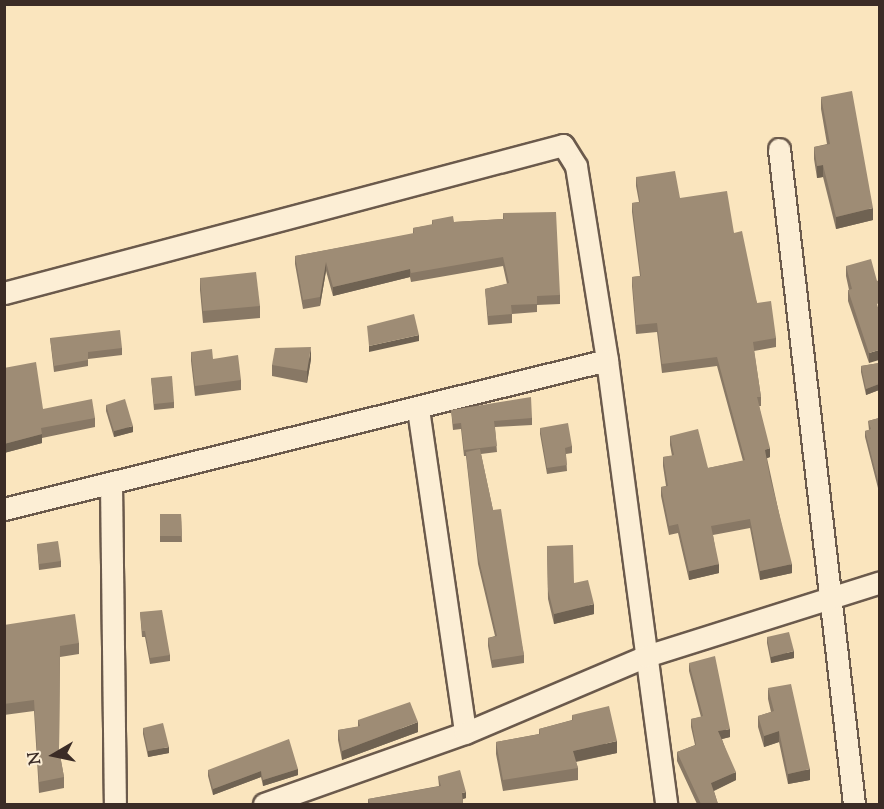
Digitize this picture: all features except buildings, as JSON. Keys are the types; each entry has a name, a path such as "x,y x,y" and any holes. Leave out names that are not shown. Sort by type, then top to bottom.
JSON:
{"street":[{"path":"4,293 563,145 576,166 607,360 666,804"},
{"path":"779,149 854,804"},
{"path":"4,509 418,409 607,360"},
{"path":"418,409 465,732"},
{"path":"111,483 115,804"},
{"path":"264,804 465,732 646,656 879,582"}]}
